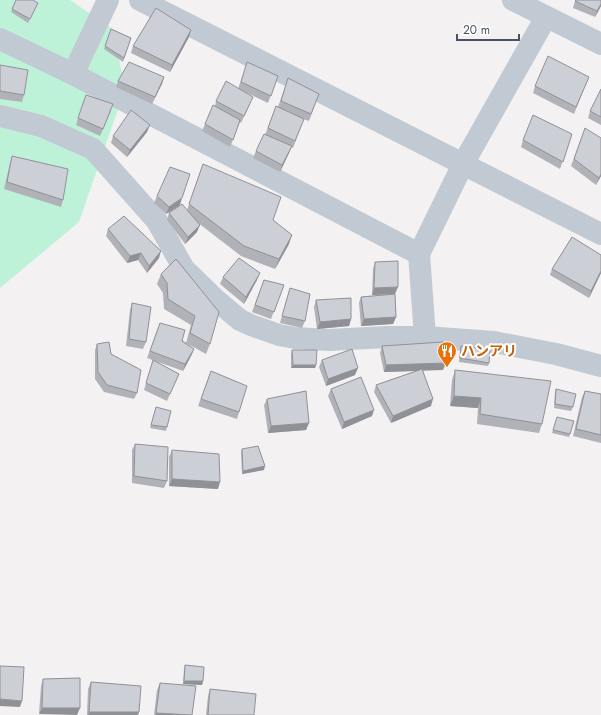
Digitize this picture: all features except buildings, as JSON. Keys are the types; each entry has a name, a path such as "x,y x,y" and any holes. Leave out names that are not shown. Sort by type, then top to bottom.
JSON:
{"street":[{"path":"73,74 108,0"},
{"path":"140,0 601,234"},
{"path":"513,0 601,44"},
{"path":"425,337 419,254 463,164 546,17"},
{"path":"0,39 73,74 419,254"},
{"path":"0,116 41,126 93,149 156,221 184,269 206,291 240,320 266,331 295,338 329,340 425,337 494,342 556,354 601,366"}],"green space":[{"path":"0,0 70,0 113,29 125,89 79,222 0,288"}],"place":[{"name":"ハンアリ","path":"447,368"}]}
